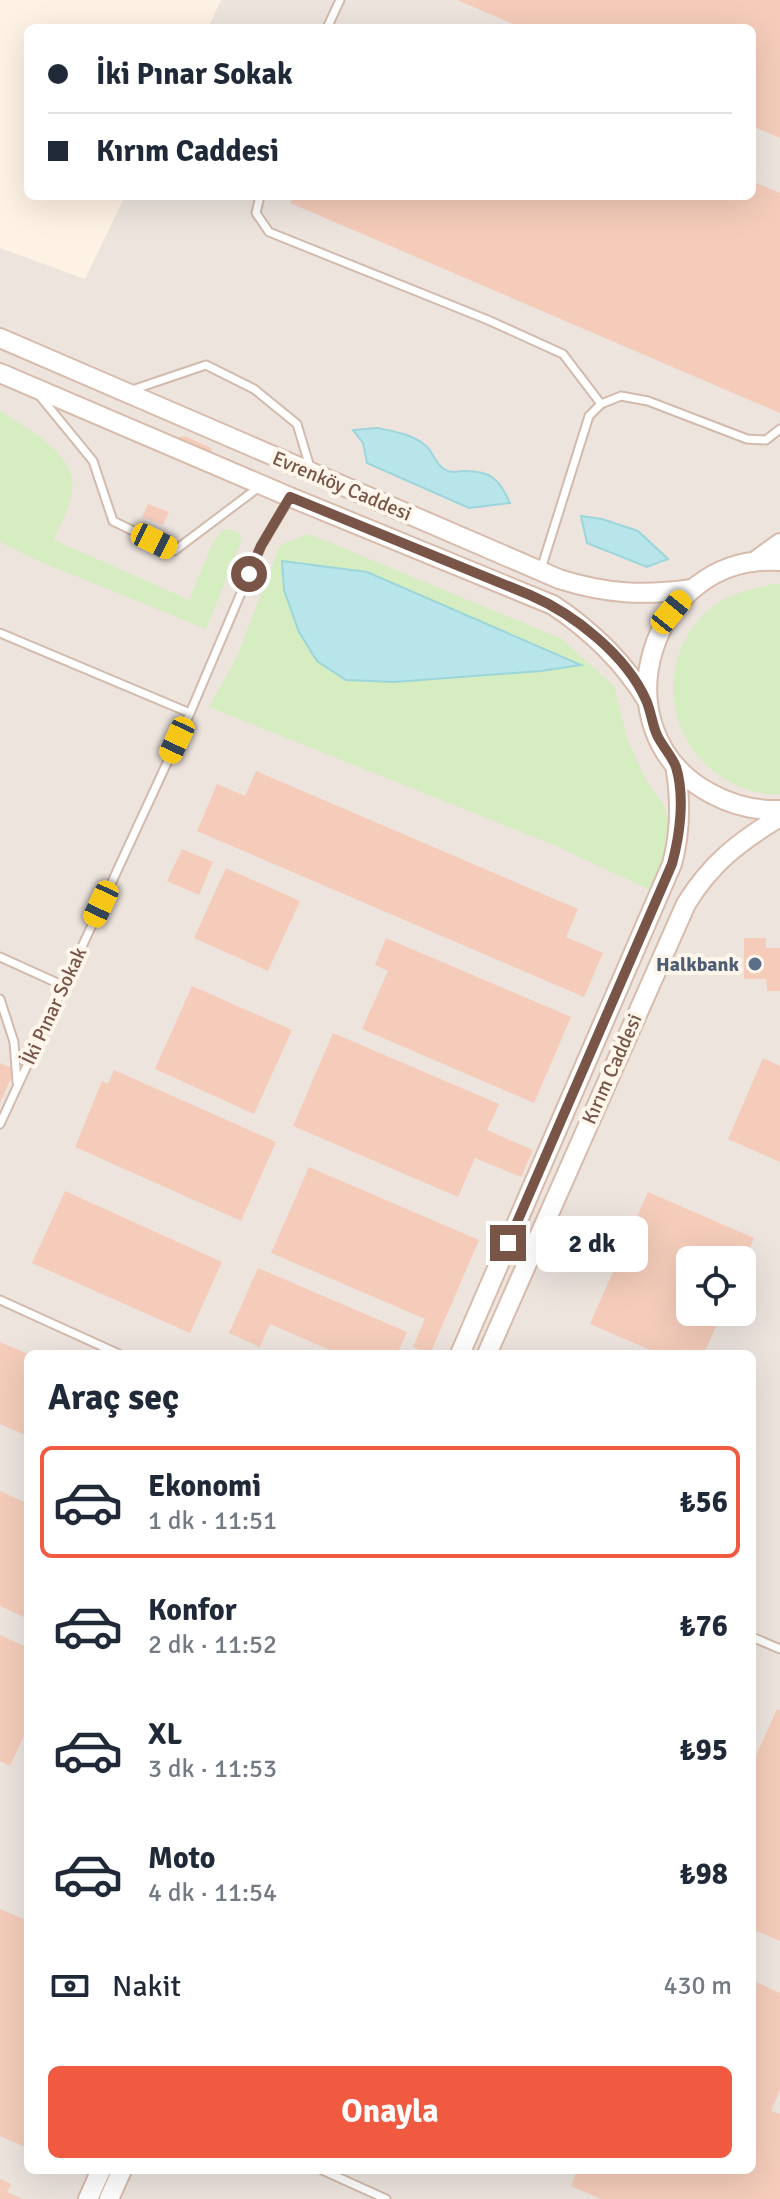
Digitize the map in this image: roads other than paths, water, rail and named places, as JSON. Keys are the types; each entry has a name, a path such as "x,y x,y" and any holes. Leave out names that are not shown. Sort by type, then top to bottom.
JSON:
{"main road":[{"name":"Evrenköy Caddesi","path":"0,338 541,572 586,587 614,592 651,593 692,589"},
{"name":"Evrenköy Caddesi","path":"0,373 553,605 584,627 610,652 634,679 648,702"},
{"path":"754,562 780,543"},
{"path":"780,561 754,562 728,569 692,589 671,612 655,640 647,670 648,702 657,735 675,765 688,779 720,799 757,809 780,810"},
{"name":"Kırım Caddesi","path":"462,1350 672,864 680,814 675,765"},
{"name":"Kırım Caddesi","path":"489,1350 686,904 721,859 753,833 780,817"},
{"path":"88,2199 99,2174"},
{"path":"109,2199 120,2174"}],"lane":[{"path":"329,24 340,0"},
{"path":"259,200 256,213 269,232 488,320 563,354 601,404"},
{"path":"125,392 206,365 254,389 297,424 312,473"},
{"path":"32,387 93,461 113,521 174,551 261,485"},
{"path":"541,572 589,416 601,404 621,396 648,401 747,439 766,440 780,429"},
{"name":"İki Pınar Sokak","path":"0,1124 190,713 261,546 290,497"},
{"path":"0,633 190,713"},
{"path":"0,957 64,986"},
{"path":"0,999 14,1042 17,1086"},
{"path":"0,1300 110,1350"},
{"path":"756,1639 780,1649"},
{"path":"331,2174 386,2199"}],"water":[{"path":"377,428 420,441 446,470 487,474 502,487 510,503 469,508 367,463 363,443 353,430"},
{"path":"581,516 602,519 638,531 668,559 647,567 587,543"},
{"path":"282,561 367,572 581,665 394,682 346,680 317,661 299,632 284,590"}],"place":[{"name":"Halkbank","path":"755,964"}]}
